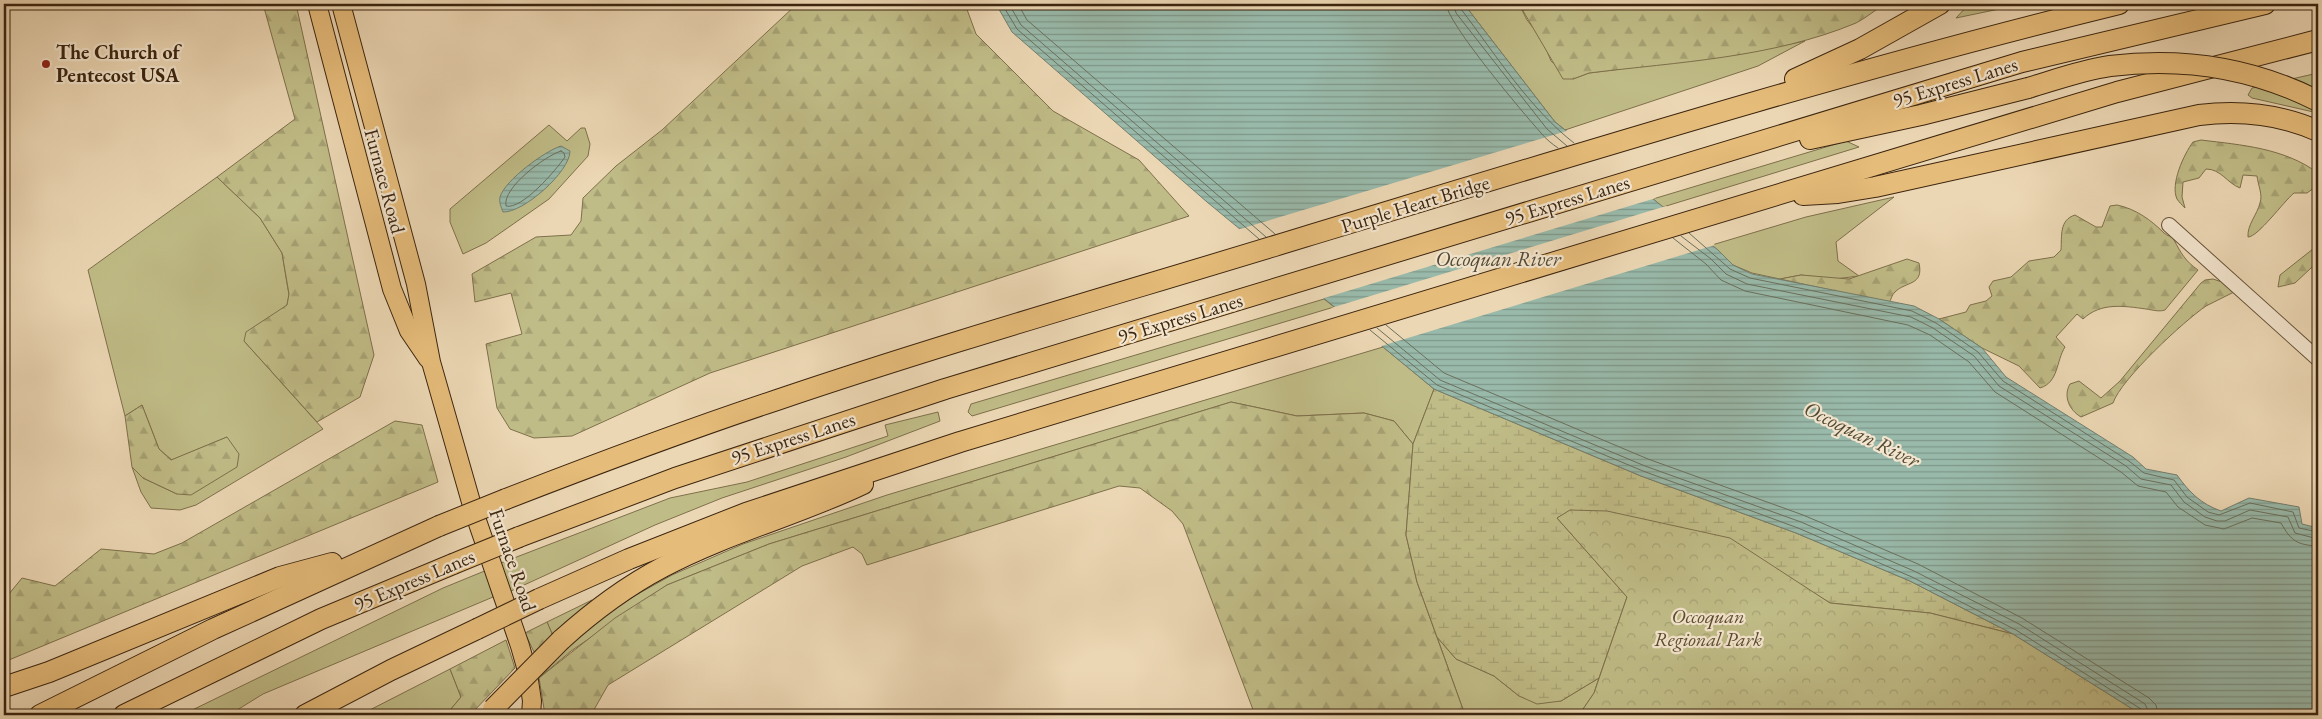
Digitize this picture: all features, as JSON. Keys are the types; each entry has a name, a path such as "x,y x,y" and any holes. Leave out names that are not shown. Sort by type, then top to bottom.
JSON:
{"highway":[{"path":"1731,108 1860,49 1940,4"},
{"path":"1731,108 1961,44 2120,4"},
{"name":"95 Express Lanes","path":"124,715 321,618 519,537 657,484 795,437 1218,306 2022,62 2265,4"},
{"path":"305,715 391,670 539,599 683,537 814,489 935,450 2117,92 2318,40"},
{"path":"1708,158 1912,117 2109,66 2171,63 2208,66 2244,72 2288,86 2318,101"},
{"name":"Purple Heart Bridge","path":"389,547 506,499 777,400 1170,278 1731,108"},
{"path":"1771,197 1857,190 2199,114 2230,112 2259,114 2289,120 2318,131"},
{"path":"490,712 561,640 608,601 664,566 705,548 825,502 935,450"},
{"path":"4,687 49,672 280,577 389,547"},
{"path":"40,715 213,629 389,547"}],"main road":[{"name":"Furnace Road","path":"318,4 392,289 409,332 431,362"},
{"name":"Furnace Road","path":"341,4 416,284 431,362 473,509 520,646 532,701 531,715"},
{"path":"324,32 346,25"}],"street":[{"path":"2169,225 2318,359"}],"green space":[{"path":"263,4 296,4 374,355 360,397 317,422 244,341 246,332 287,305 289,294 282,253 260,218 217,177 295,119"},
{"path":"797,4 965,4 976,34 1053,111 1139,160 1189,216 710,373 572,436 534,438 510,429 497,408 486,344 522,334 511,293 475,302 472,274 536,237 571,235 581,221 583,198 616,166 662,130"},
{"path":"1464,4 1519,4 1527,20 1542,39 1551,61 1573,79 1589,73 1741,54 1805,41 1758,66 1565,130 1555,122"},
{"path":"1519,4 1885,4 1856,23 1824,35 1791,44 1724,57 1589,73 1573,79 1563,79"},
{"path":"1969,4 2000,4 2004,8 1956,18"},
{"path":"2318,73 2318,113 2252,98 2248,95 2252,88"},
{"path":"549,125 567,141 581,128 585,128 590,144 588,156 549,199 486,243 463,254 450,222 450,209"},
{"path":"2201,140 2262,149 2291,158 2318,173 2318,185 2307,193 2294,193 2258,231 2248,237 2249,228 2261,200 2257,176 2243,175 2240,188 2216,171 2206,169 2199,178 2183,182 2182,197 2185,208 2177,199 2175,185 2182,161 2193,142"},
{"path":"1846,141 1859,147 1663,207 1653,199"},
{"path":"217,177 260,218 282,253 289,295 287,305 244,341 323,429 196,505 180,510 151,508 141,492 132,467 143,478 177,494 227,437 172,460 159,449 142,405 125,416 88,270"},
{"path":"1894,197 1836,242 1838,261 1859,276 1835,279 1801,275 1780,279 1752,273 1733,265 1712,245 1806,217"},
{"path":"2117,205 2131,209 2143,216 2172,238 2181,253 2198,270 2165,310 2158,311 2113,306 2097,310 2083,319 2077,314 2056,337 2065,347 2051,381 2040,388 2019,366 1982,348 1939,319 1966,312 1970,305 1986,301 1992,296 1989,287 1993,281 2011,277 2029,261 2054,257 2061,250 2062,229 2070,217 2075,215 2096,227 2102,227 2110,206"},
{"path":"2318,245 2318,264 2295,283 2278,287 2280,275"},
{"path":"1907,259 1919,263 1919,276 1913,282 1894,293 1889,303 1780,279 1801,275 1849,279"},
{"path":"2213,279 2222,282 2234,292 2206,306 2183,324 2140,366 2118,393 2113,403 2081,417 2073,411 2067,398 2070,384 2079,381 2101,398 2120,381 2201,283 2205,280"},
{"path":"1324,299 1334,307 972,416 968,412 971,404"},
{"path":"1383,347 1434,389 1413,444 1394,421 1364,413 1297,416 1231,402 769,544 667,585 571,651 539,678 575,640 601,618 636,595 672,575 743,544 887,495"},
{"path":"1434,389 1641,476 1796,533 1910,581 2013,634 1930,613 1830,603 1787,576 1571,510 1557,518 1627,597 1599,678 1561,701 1537,704 1519,696 1494,676 1456,659 1437,637 1417,582 1406,535 1413,444"},
{"path":"1231,402 1297,416 1364,413 1394,421 1413,444 1406,535 1417,582 1465,715 1255,715 1183,524 1172,511 1140,488 1119,486 867,565 862,554 853,547 802,566 608,685 591,715 545,715 539,678 615,618 667,585 769,544"},
{"path":"142,405 159,449 171,460 227,437 239,454 237,467 191,495 177,494 143,478 132,467 125,416"},
{"path":"938,412 940,421 846,457 722,498 655,525 511,591 501,563 670,498 747,482 888,436 885,425"},
{"path":"395,421 422,425 438,482 4,662 4,600 22,578 55,586 101,549 154,554 182,543"},
{"name":"Occoquan Regional Park","path":"1570,510 1607,511 1730,538 1830,603 1930,613 2013,634 2142,715 1579,715 1594,693 1627,597 1557,518"},
{"path":"487,570 493,597 263,694 229,715 182,715 443,588"},
{"path":"592,600 553,636 547,622"},
{"path":"547,622 553,636 534,652 525,633"},
{"path":"1437,637 1456,659 1494,676 1519,696 1561,701 1599,678 1594,693 1579,715 1465,715"},
{"path":"506,640 515,668 470,715 446,715 461,697 450,669"},
{"path":"450,669 461,697 446,715 360,715"}],"water":[{"name":"Occoquan River","path":"996,4 1464,4 1555,122 1718,250 1733,265 1752,274 1914,306 1939,319 1982,348 2006,377 2133,457 2146,469 2177,475 2196,497 2207,505 2221,511 2249,498 2299,507 2302,524 2318,528 2318,715 2142,715 2013,634 1910,581 1796,533 1641,476 1434,389 1207,202 1012,32"},
{"path":"561,146 570,151 568,160 554,180 533,199 522,206 512,211 503,212 500,197 509,183 526,167"}],"pier":[{"path":"1570,130 1656,198 1321,299 1237,230"},
{"path":"1666,206 1715,245 1378,347 1331,308"}],"place":[{"name":"The Church of Pentecost USA","path":"46,64"}]}
